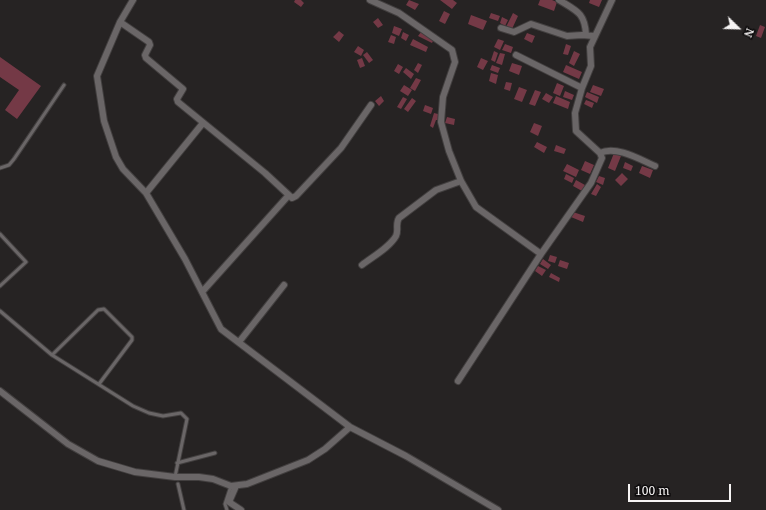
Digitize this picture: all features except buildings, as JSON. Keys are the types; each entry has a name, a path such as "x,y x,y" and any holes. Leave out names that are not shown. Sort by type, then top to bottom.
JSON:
{"street":[{"path":"133,0 120,22 98,69 96,83 104,120 116,157 124,169 146,193 185,258 221,329 350,427 406,456 498,510"},
{"path":"370,0 399,13 452,50 455,62 443,97 441,122 449,150 461,181 476,207 541,254"},
{"path":"559,0 579,12 584,19 586,35"},
{"path":"458,381 541,254 591,183 602,158 600,152 576,131 575,113 582,88 591,66 590,47 612,0"},
{"path":"120,22 149,42 145,56 182,87 183,91 177,99 178,102 292,198 296,196 341,148 371,104"},
{"path":"501,28 514,32 531,24 567,36 594,36"},
{"path":"516,55 582,88"},
{"path":"146,193 203,123"},
{"path":"600,152 606,150 617,152 655,166"},
{"path":"362,265 391,242 396,236 399,218 436,190 461,181"},
{"path":"202,292 288,196"},
{"path":"239,342 284,285"},
{"path":"0,391 43,425 89,457 135,472 174,477 189,476 213,479 233,486 247,484 308,460 333,442 350,427"},
{"path":"174,477 178,484"},
{"path":"233,486 229,502 241,510"}],"lane":[{"path":"0,168 9,165 14,160 64,84"},
{"path":"0,234 26,262 0,286"},
{"path":"52,355 98,310 104,309 132,337 132,340 99,384"},
{"path":"0,311 52,355 133,406 149,413 163,416 180,413 184,415 187,419 174,477"},
{"path":"177,463 216,453"},
{"path":"178,484 184,510"},
{"path":"227,510 225,504 233,486"}]}
